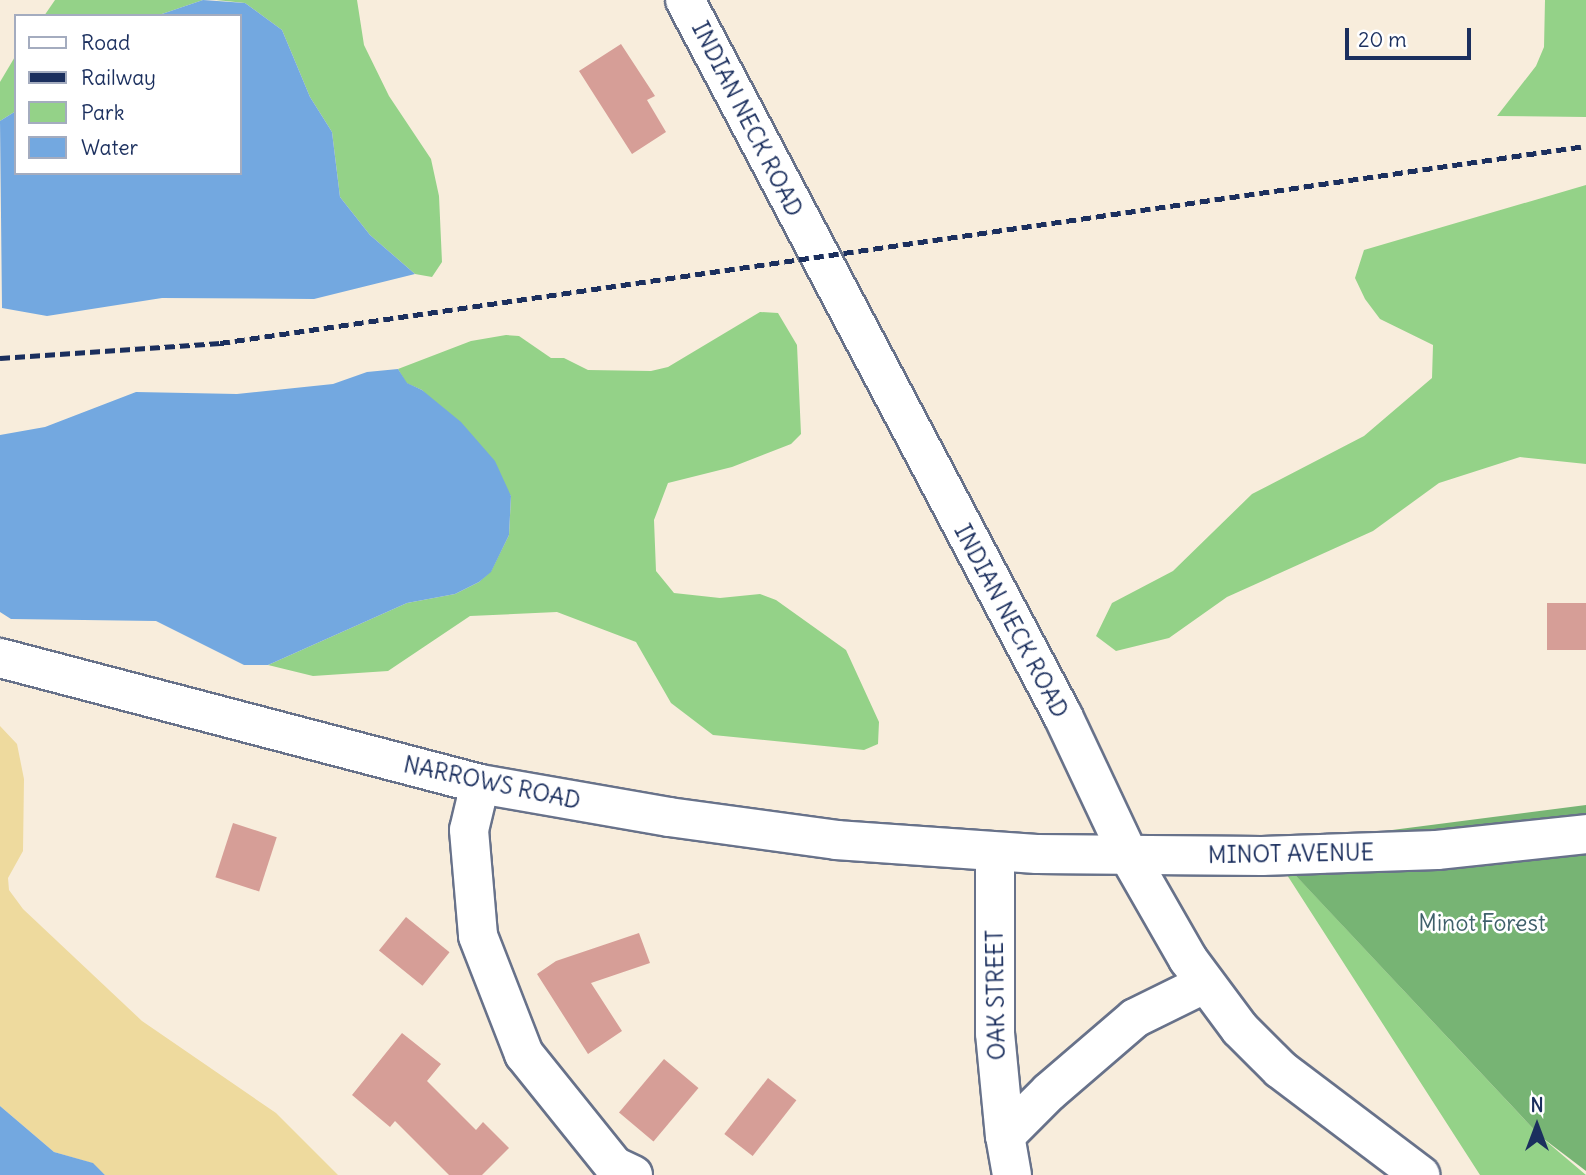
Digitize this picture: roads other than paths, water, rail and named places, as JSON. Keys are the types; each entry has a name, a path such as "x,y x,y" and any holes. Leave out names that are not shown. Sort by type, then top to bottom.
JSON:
{"street":[{"name":"INDIAN NECK ROAD","path":"685,0 1068,726 1129,856 1204,984 1240,1029 1280,1069 1420,1175"},
{"name":"NARROWS ROAD","path":"0,658 480,784 770,832 995,852"},
{"path":"480,784 469,831 478,936 520,1043 614,1167 632,1175"},
{"name":"MINOT AVENUE","path":"995,852 1129,856 1437,850 1586,834"},
{"name":"OAK STREET","path":"995,852 995,1034 1005,1136 1012,1175"},
{"path":"1005,1136 1113,1034 1158,1006 1204,984"}],"water":[{"path":"203,0 245,3 282,30 310,97 332,132 340,197 370,235 415,274 314,299 162,298 47,316 2,308 0,121 14,112 14,175 242,175 242,14 162,14"},
{"path":"398,369 407,383 422,390 461,422 495,461 511,496 509,535 491,572 479,582 455,594 407,603 268,665 244,665 156,621 11,619 0,612 0,435 45,427 136,392 237,394 333,384 367,372"},
{"path":"0,1106 54,1152 93,1163 105,1175 0,1175"}],"railway":[{"path":"0,358 220,343 1586,146"}],"park label":[{"name":"Minot Forest","path":"1482,923"}]}
